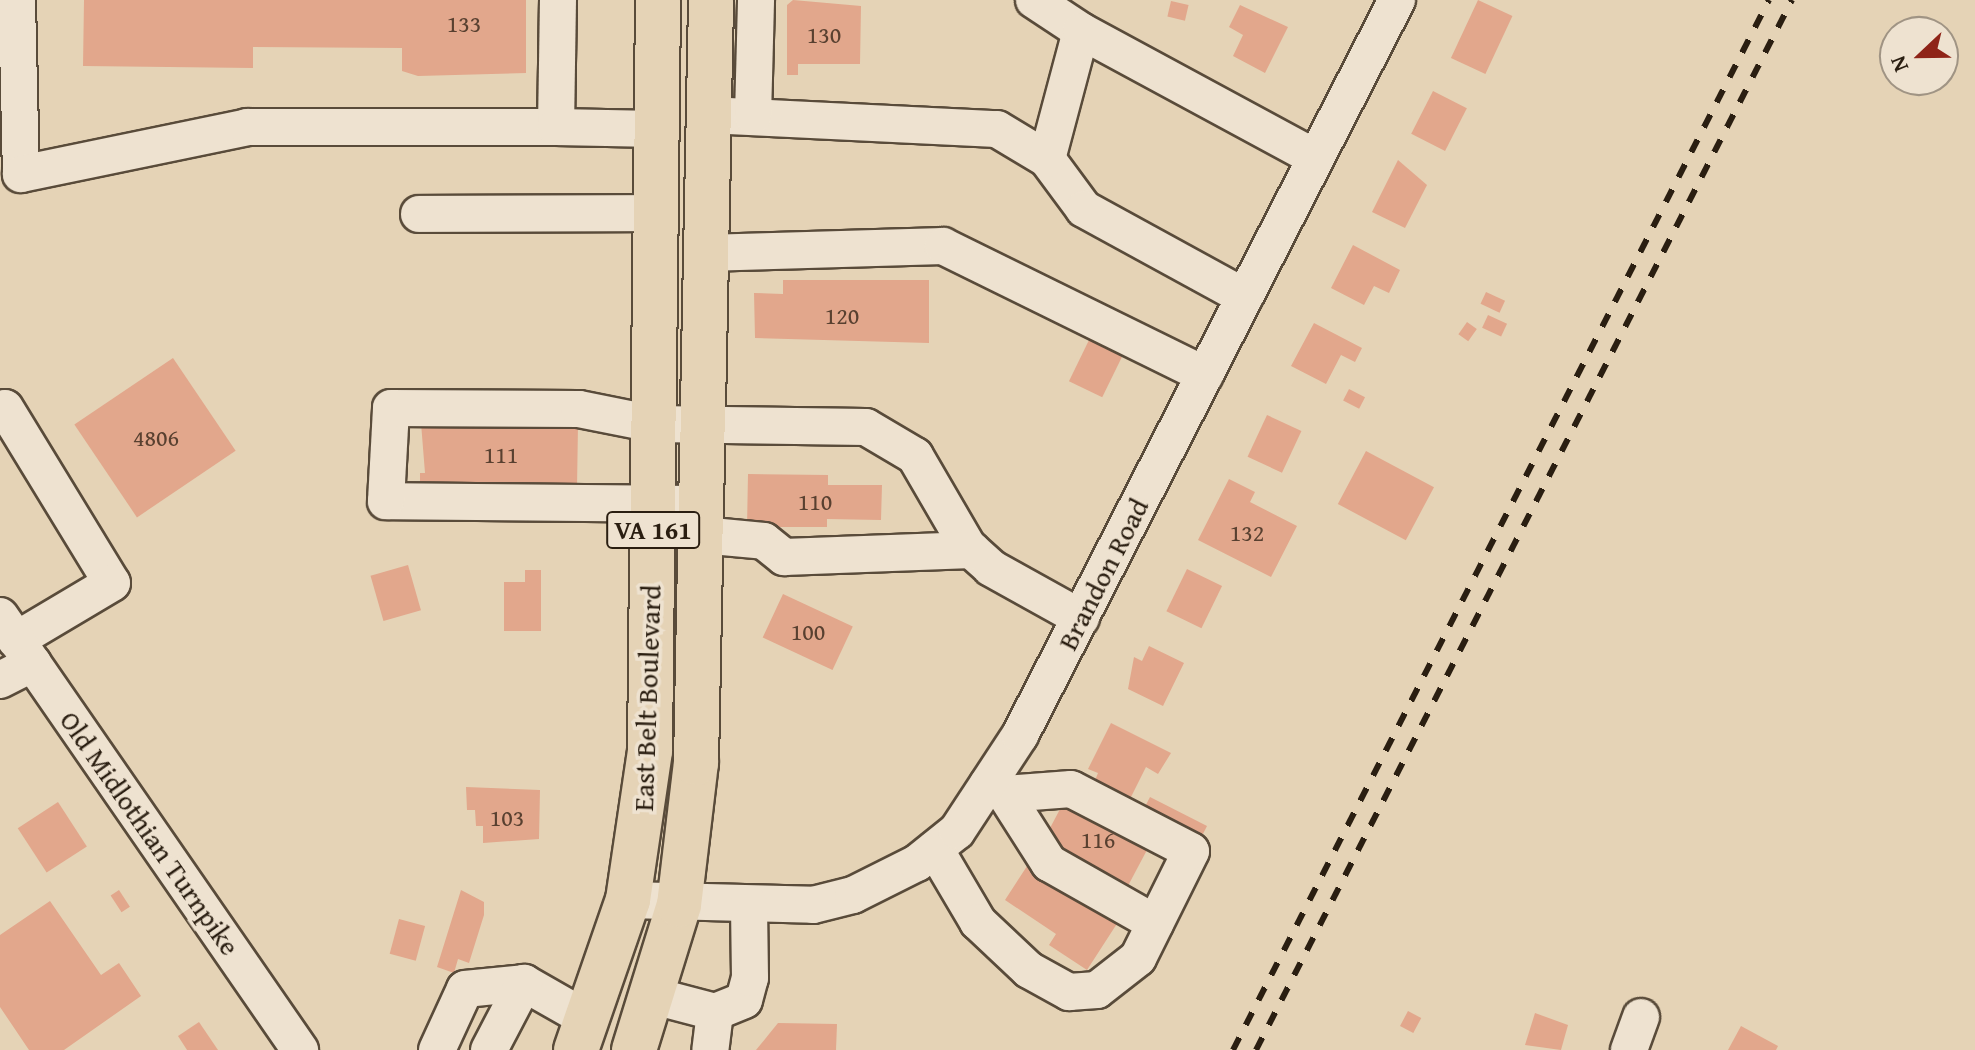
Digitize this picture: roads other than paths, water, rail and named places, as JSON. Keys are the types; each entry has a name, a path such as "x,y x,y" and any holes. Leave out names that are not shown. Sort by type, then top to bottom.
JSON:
{"main road":[{"name":"East Belt Boulevard","path":"582,1035 628,900 650,751 658,0"},
{"name":"East Belt Boulevard","path":"634,1050 654,996 679,905 696,763 711,0"}],"street":[{"path":"17,0 21,174 247,127 657,129"},
{"path":"556,127 558,0"},
{"path":"753,116 756,0"},
{"path":"1034,0 1081,31 1316,158"},
{"name":"Brandon Road","path":"628,900 679,905 813,905 853,895 935,849 957,831 996,789 1397,0"},
{"path":"1047,159 1081,31"},
{"path":"708,115 997,129 1047,159 1084,209 1245,297"},
{"path":"419,214 656,213"},
{"path":"706,253 943,246 1205,375"},
{"path":"0,410 5,408 112,583 16,639 0,680"},
{"path":"972,550 784,557 764,541 653,501 386,501 391,408 579,409 654,424 866,427 915,456 972,550 991,568 1081,618"},
{"name":"Old Midlothian Turnpike","path":"16,639 300,1050"},
{"path":"935,849 978,922 1029,970 1069,992 1097,990 1138,958 1191,851 1071,789 996,789"},
{"path":"996,789 1049,863 1155,923"},
{"path":"1028,837 1053,791"},
{"path":"654,996 715,1012 744,1000 750,978 749,904"},
{"path":"489,1050 524,983"},
{"path":"437,1050 465,989 524,983 582,1035"},
{"path":"710,1050 715,1012"},
{"path":"1629,1050 1641,1017"}],"railway":[{"path":"1233,1050 1769,0"},
{"path":"1256,1050 1792,0"}]}
